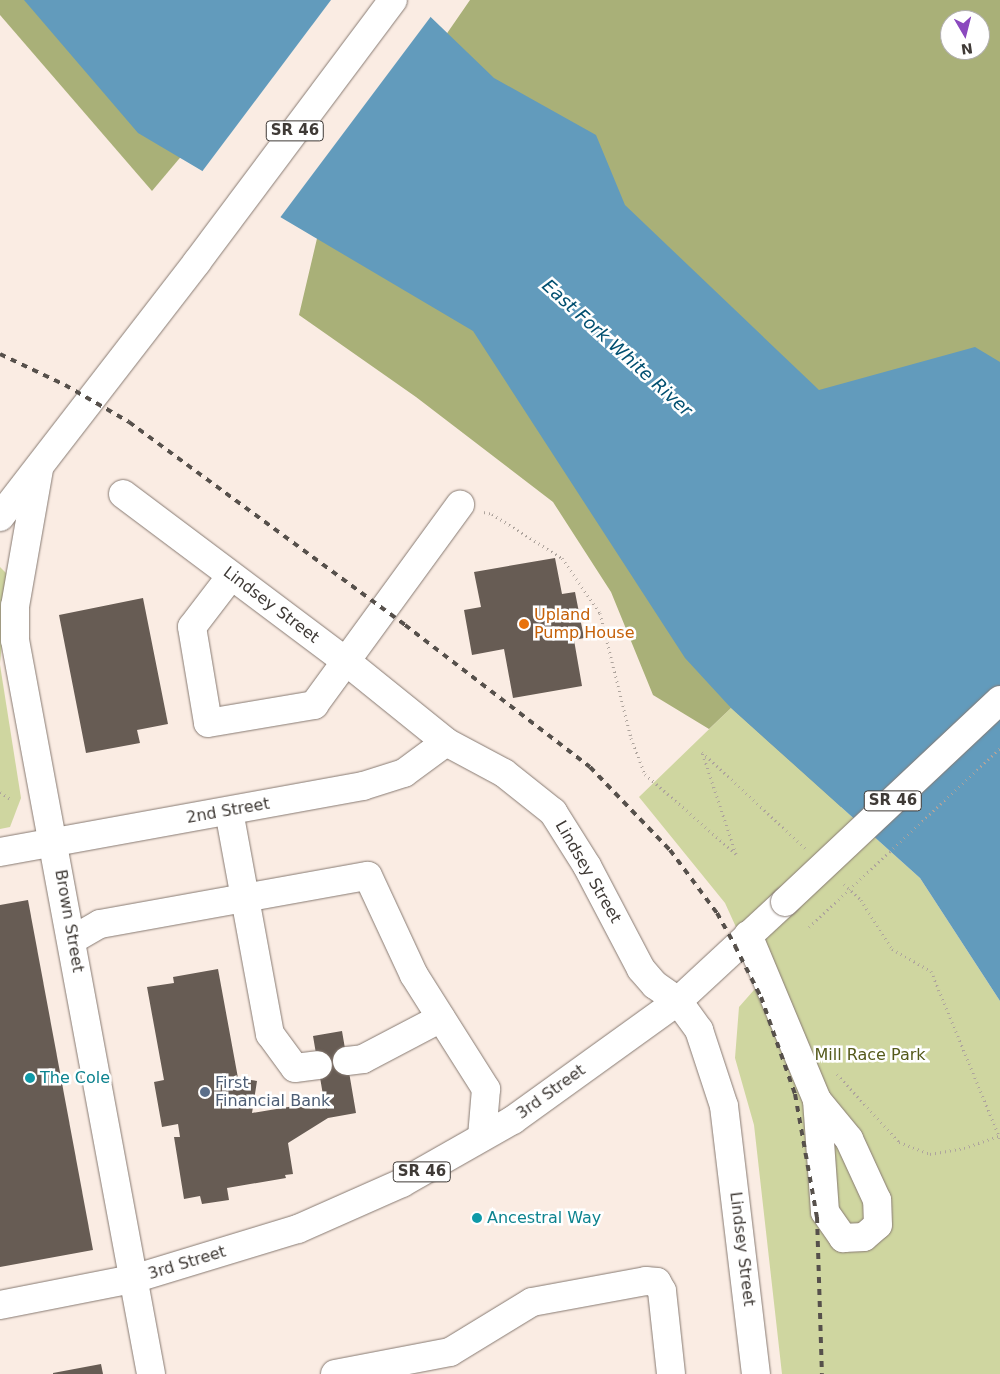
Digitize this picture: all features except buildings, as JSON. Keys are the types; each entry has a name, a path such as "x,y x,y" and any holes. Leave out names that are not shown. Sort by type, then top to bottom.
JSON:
{"main road":[{"name":"SR 46","path":"0,517 39,469 393,0"},
{"name":"Brown Street","path":"39,469 15,606 15,640 54,842 150,1374"},
{"name":"Lindsey Street","path":"123,494 347,662 446,742 504,773 553,812 587,866 641,969 655,985 678,1000 698,1030 724,1106 756,1374"},
{"path":"231,576 192,627 208,723 314,705 460,505"},
{"name":"3rd Street","path":"0,1305 133,1279 298,1229 402,1183 513,1120 678,1000 1000,700"},
{"name":"2nd Street","path":"0,852 363,786 404,773 446,742"},
{"path":"229,811 270,1034 295,1068 318,1065"},
{"path":"72,940 100,924 368,876 414,975 486,1089 482,1138"},
{"path":"748,935 817,1100"},
{"path":"347,1061 363,1059 441,1018"},
{"path":"335,1374 450,1352 532,1302 646,1281 657,1282 662,1291 672,1374"}],"path":[{"path":"460,505 492,514 562,558 600,613 630,738 645,774 736,854 702,752 812,854"},
{"path":"809,927 1000,748"},
{"path":"0,792 12,800"},
{"path":"834,1070 879,1124 898,1142 930,1154 964,1148 999,1137 931,971 892,949 861,900 840,880"}],"green space":[{"path":"0,0 313,0 152,191 0,15"},
{"path":"470,0 1000,0 1000,660 841,807 731,708 709,729 653,695 611,592 553,502 416,397 299,315 323,213"},
{"path":"0,567 9,576 0,663"},
{"path":"0,665 21,798 10,827 0,829"},
{"name":"Mill Race Park","path":"731,708 920,878 1000,1001 1000,1374 782,1374 754,1125 735,1058 739,1007 761,982 725,903 639,797"}],"water":[{"name":"East Fork White River","path":"24,0 413,0 494,78 596,135 625,205 819,390 975,347 1000,362 1000,1001 920,878 731,708 685,658 473,331 138,133"}],"pier":[{"path":"331,0 417,0 432,15 279,219 201,173"}],"railway":[{"path":"0,354 65,385 129,422 405,625 590,767 670,850 717,913 735,946 761,997 795,1094 817,1217 822,1374"}],"place":[{"name":"Upland Pump House","path":"524,624"},
{"name":"The Cole","path":"30,1078"},
{"name":"First Financial Bank","path":"205,1092"},
{"name":"Ancestral Way","path":"477,1218"}]}
